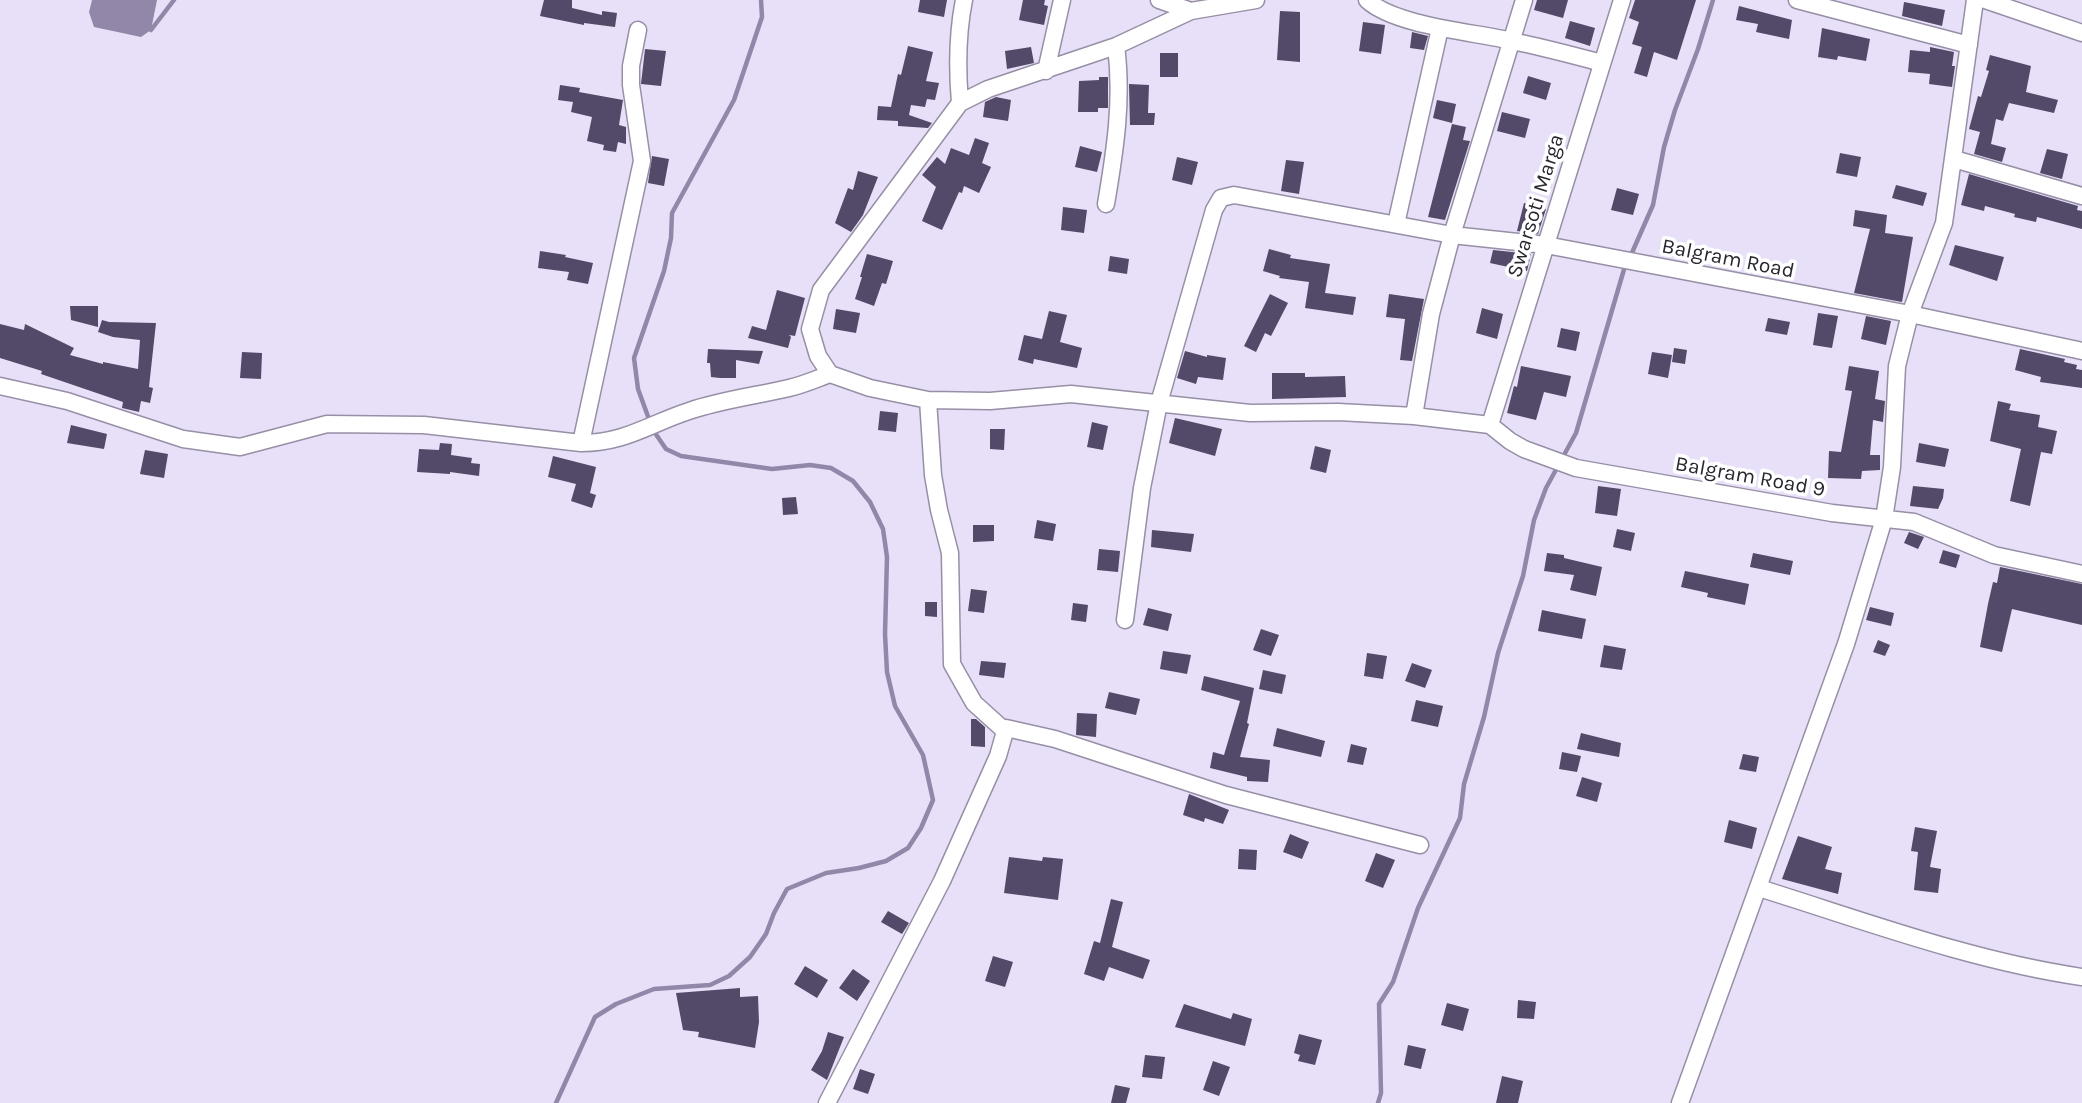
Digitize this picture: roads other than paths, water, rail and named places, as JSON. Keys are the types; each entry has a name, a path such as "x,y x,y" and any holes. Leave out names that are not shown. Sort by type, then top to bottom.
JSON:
{"street":[{"path":"960,103 957,72 958,27 964,0"},
{"path":"1046,71 1062,0"},
{"path":"1159,0 1191,11"},
{"path":"0,386 67,401 183,439 240,447 327,424 425,425 581,443 603,443 628,436 687,411 790,388 830,374 818,356 810,329 821,290 960,103 988,89 1116,46 1191,11 1256,0"},
{"path":"1367,0 1386,13 1602,62"},
{"path":"1414,416 1431,314 1452,235 1524,0"},
{"name":"Swarsoti Marga","path":"1490,425 1622,0"},
{"path":"1797,0 1969,45"},
{"path":"1680,1103 1846,643 1884,519 1892,467 1897,366 1910,314 1944,223 1975,0"},
{"path":"1986,0 2082,33"},
{"path":"1396,224 1440,27"},
{"path":"581,443 642,161 631,85 631,66 638,30"},
{"path":"1106,204 1118,131 1119,71 1116,46"},
{"path":"1954,159 2082,196"},
{"name":"Balgram Road","path":"1159,403 1214,210 1221,198 1234,195 1452,235 1546,245 1910,314 2082,351"},
{"name":"Balgram Road 9","path":"830,374 870,388 928,400 990,401 1071,394 1250,413 1338,412 1414,416 1490,425 1510,441 1552,460 1576,467 1832,513 1914,522 1994,555 2082,574"},
{"path":"928,400 933,475 950,553 952,664 974,703 1005,731"},
{"path":"1125,620 1142,488 1159,403"},
{"path":"827,1103 942,881 998,756 1006,728 1055,739 1226,795 1420,845"},
{"path":"1759,888 1948,947 2047,972 2082,977"}],"waterway":[{"path":"151,30 174,0"},
{"path":"650,422 638,389 634,358 664,271 671,238 672,213 734,100 762,17 761,0"},
{"path":"1631,255 1653,205 1664,147 1713,0"},
{"path":"1378,1103 1381,1093 1379,1004 1393,982 1418,908 1460,818 1464,784 1484,717 1498,653 1523,576 1534,520 1546,488 1576,433 1625,266"},
{"path":"556,1103 595,1017 616,1004 654,989 710,985 729,976 750,957 766,934 787,889 826,873 886,861 908,848 921,828 933,800 923,755 895,706 887,672 887,557 883,529 870,502 853,481 831,468 810,465 772,469 681,456 666,449 653,430"}]}
